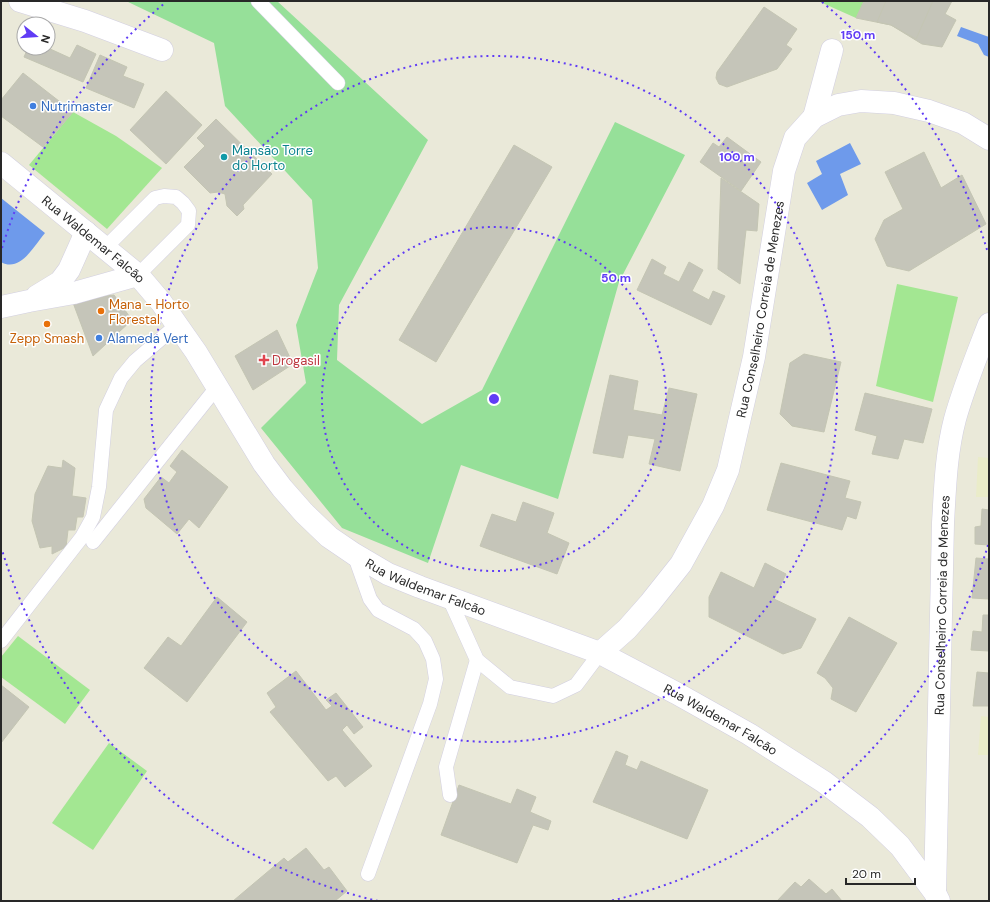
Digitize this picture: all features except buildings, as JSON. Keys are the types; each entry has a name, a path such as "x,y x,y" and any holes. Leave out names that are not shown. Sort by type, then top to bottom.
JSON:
{"street":[{"path":"20,1 85,21 162,50"},
{"path":"814,118 832,50"},
{"name":"Rua Conselheiro Correia de Menezes","path":"600,653 627,629 681,564 713,506 728,470 754,357 784,171 795,138 814,118 838,105 861,102 894,103 930,111 963,122 989,139"},
{"name":"Rua Waldemar Falcão","path":"1,163 138,275 161,302 196,352 264,464 282,488 304,513 329,537 388,574 600,653 749,734 824,782 870,817 900,846 937,897"},
{"path":"29,301 60,282 69,270 86,232"},
{"path":"1,307 74,294 138,275"},
{"name":"Rua Conselheiro Correia de Menezes","path":"937,897 943,523 947,463 955,420 966,383 989,324"}],"lane":[{"path":"258,1 338,83"},
{"path":"105,248 155,198 164,196 176,197 183,203 188,211 188,225 138,275"},
{"path":"1,641 82,537 93,517 100,487 106,410 121,378 135,361 177,324"},
{"path":"93,542 217,387"},
{"path":"354,554 370,599 378,610 414,629 425,640 433,659 436,679 430,704 368,874"},
{"path":"449,598 477,660 510,687 553,696 576,685 600,653"},
{"path":"450,795 446,767 477,660"}],"shaded area":[{"path":"978,457 989,458 989,497 976,497"},
{"path":"981,716 989,717 989,755 978,755"}],"green space":[{"path":"126,1 277,1 428,140 339,305 337,360 422,424 482,390 615,122 685,155 619,282 558,499 461,465 428,563 342,528 261,428 306,383 296,325 318,268 312,200 225,106 214,43"},
{"path":"818,1 864,1 856,18"},
{"path":"73,112 116,136 162,168 107,229 29,165"},
{"path":"897,284 958,297 933,402 876,386"},
{"path":"18,636 90,690 65,724 1,677 1,657"},
{"path":"109,743 147,771 93,850 52,823"}],"water":[{"path":"961,27 989,37 989,57 984,55 978,44 957,36"},
{"path":"850,143 861,164 840,174 848,195 822,210 807,183 822,174 816,161"},
{"path":"1,198 45,233 26,256 14,264 1,262"}],"place":[{"name":"Nutrimaster","path":"33,106"},
{"name":"Mansão Torre do Horto","path":"224,157"},
{"name":"Mana - Horto Florestal","path":"101,311"},
{"name":"Zepp Smash","path":"47,324"},
{"name":"Alameda Vert","path":"99,338"},
{"name":"Drogasil","path":"264,360"}]}
